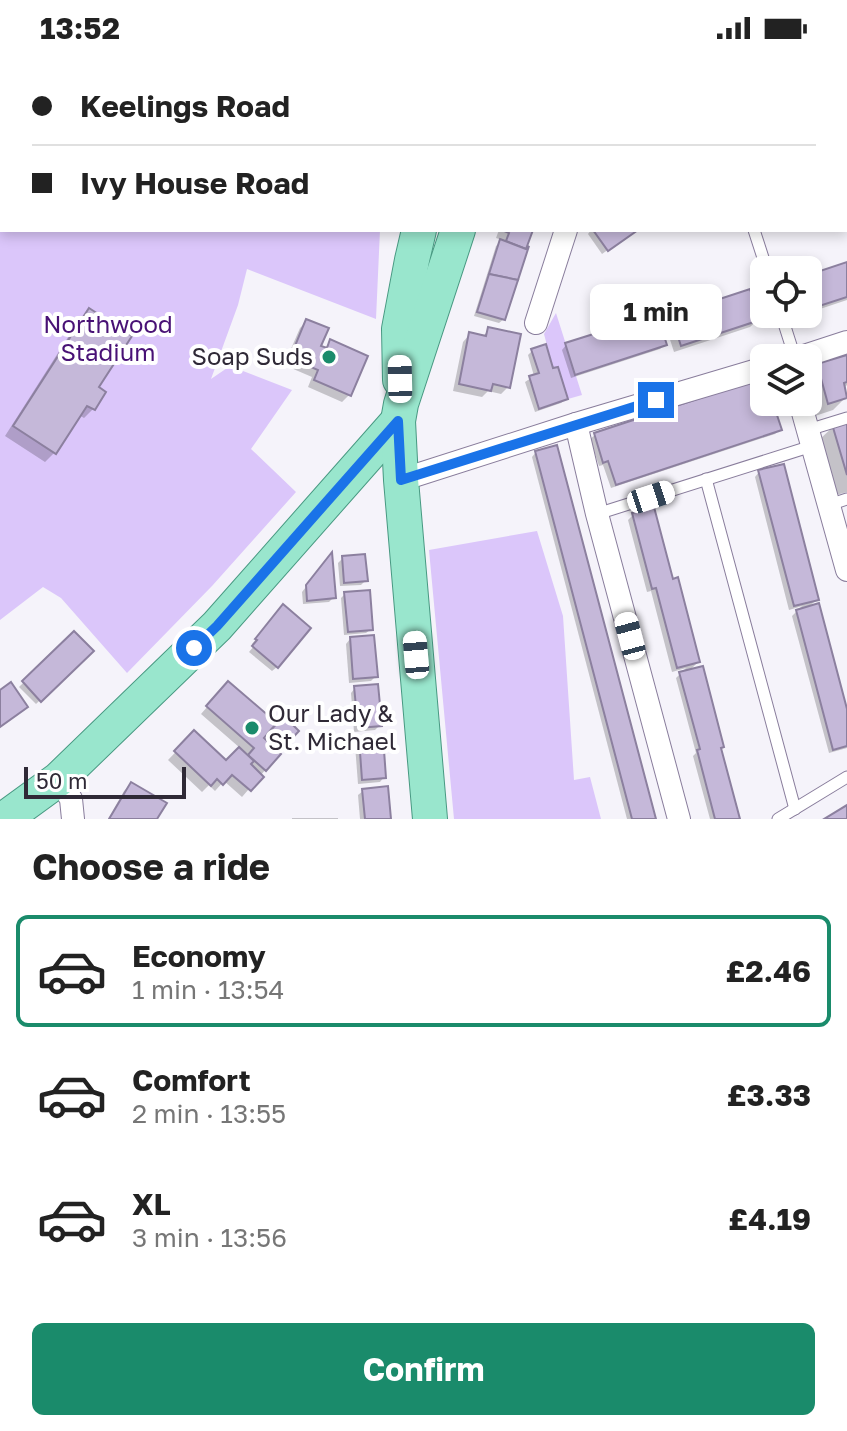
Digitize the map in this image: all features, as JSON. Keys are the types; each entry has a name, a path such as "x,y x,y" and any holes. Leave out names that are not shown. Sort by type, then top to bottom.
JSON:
{"main road":[{"path":"419,232 399,329 401,480 430,819"},
{"path":"4,819 59,779 217,626 400,412 457,232"}],"street":[{"path":"536,323 565,232"},
{"path":"822,350 847,342"},
{"path":"401,480 750,372"},
{"path":"804,416 810,438 838,502 847,570"},
{"path":"576,424 679,819"},
{"path":"59,779 71,799 73,819"}],"lane":[{"path":"755,232 762,256"},
{"path":"597,514 706,479 810,438 847,418"},
{"path":"706,479 795,809"},
{"path":"778,819 847,777"}],"green space":[{"name":"Northwood Stadium","path":"0,232 380,232 376,319 247,269 238,305 211,379 230,366 292,390 251,449 296,492 212,586 127,673 61,598 43,587 0,620"},
{"path":"556,313 582,395 568,399 558,367 553,368 544,334"},
{"path":"537,531 563,616 574,780 590,777 601,819 454,819 429,550"}],"building":[{"path":"507,232 532,232 526,249 506,241 509,233"},
{"path":"594,232 635,232 608,251"},
{"path":"500,239 526,249 529,246 518,280 489,274"},
{"path":"847,262 847,297 822,305 822,270"},
{"path":"489,274 518,280 505,320 477,312"},
{"path":"750,289 750,323 681,346 671,315"},
{"path":"89,308 132,336 99,387 106,392 95,410 87,406 56,454 13,426"},
{"path":"657,314 667,345 575,375 565,343"},
{"name":"Soap Suds","path":"306,319 329,328 321,346 327,348 330,339 368,356 351,396 314,380 318,370 290,358"},
{"path":"488,327 521,334 510,388 493,384 491,391 459,384 469,332 486,336"},
{"path":"546,344 553,368 558,367 568,399 539,409 529,376 539,373 531,349"},
{"path":"847,355 847,382 844,383 847,398 828,404 822,382 822,362"},
{"path":"750,382 750,416 777,416 782,430 616,485 608,461 603,463 594,433"},
{"path":"847,420 847,475 832,424"},
{"path":"557,445 656,819 632,819 535,451"},
{"path":"784,464 819,600 794,606 758,470"},
{"path":"654,507 673,579 678,577 700,662 677,668 632,513"},
{"path":"332,552 336,598 307,601 306,585"},
{"path":"365,554 368,581 344,583 342,556"},
{"path":"370,590 373,630 348,632 344,592"},
{"path":"819,603 847,709 847,746 833,750 796,610"},
{"path":"283,604 311,628 278,668 252,646"},
{"path":"74,631 94,651 41,702 22,681"},
{"path":"374,635 378,677 353,679 350,637"},
{"path":"703,666 740,819 715,819 697,750 700,749 679,672"},
{"name":"Our Lady & St. Michael","path":"228,681 277,723 264,738 281,754 266,771 248,755 254,748 206,706"},
{"path":"11,682 28,707 0,727 0,690"},
{"path":"378,684 382,726 358,728 354,686"},
{"name":"Our Lady & St. Michael","path":"284,716 299,731 284,747 268,733"},
{"path":"194,730 226,760 239,747 254,761 251,764 264,777 251,791 232,775 223,785 217,779 211,786 174,751"},
{"path":"383,736 386,778 362,780 359,738"},
{"path":"131,782 167,803 157,819 109,819"},
{"path":"388,786 391,819 365,819 362,789"},
{"path":"847,805 847,819 824,819"}],"place":[{"name":"Soap Suds","path":"329,357"},
{"name":"Our Lady & St. Michael","path":"252,728"}],"route":[{"path":"194,648 217,626 398,421 401,480 656,400"}]}
